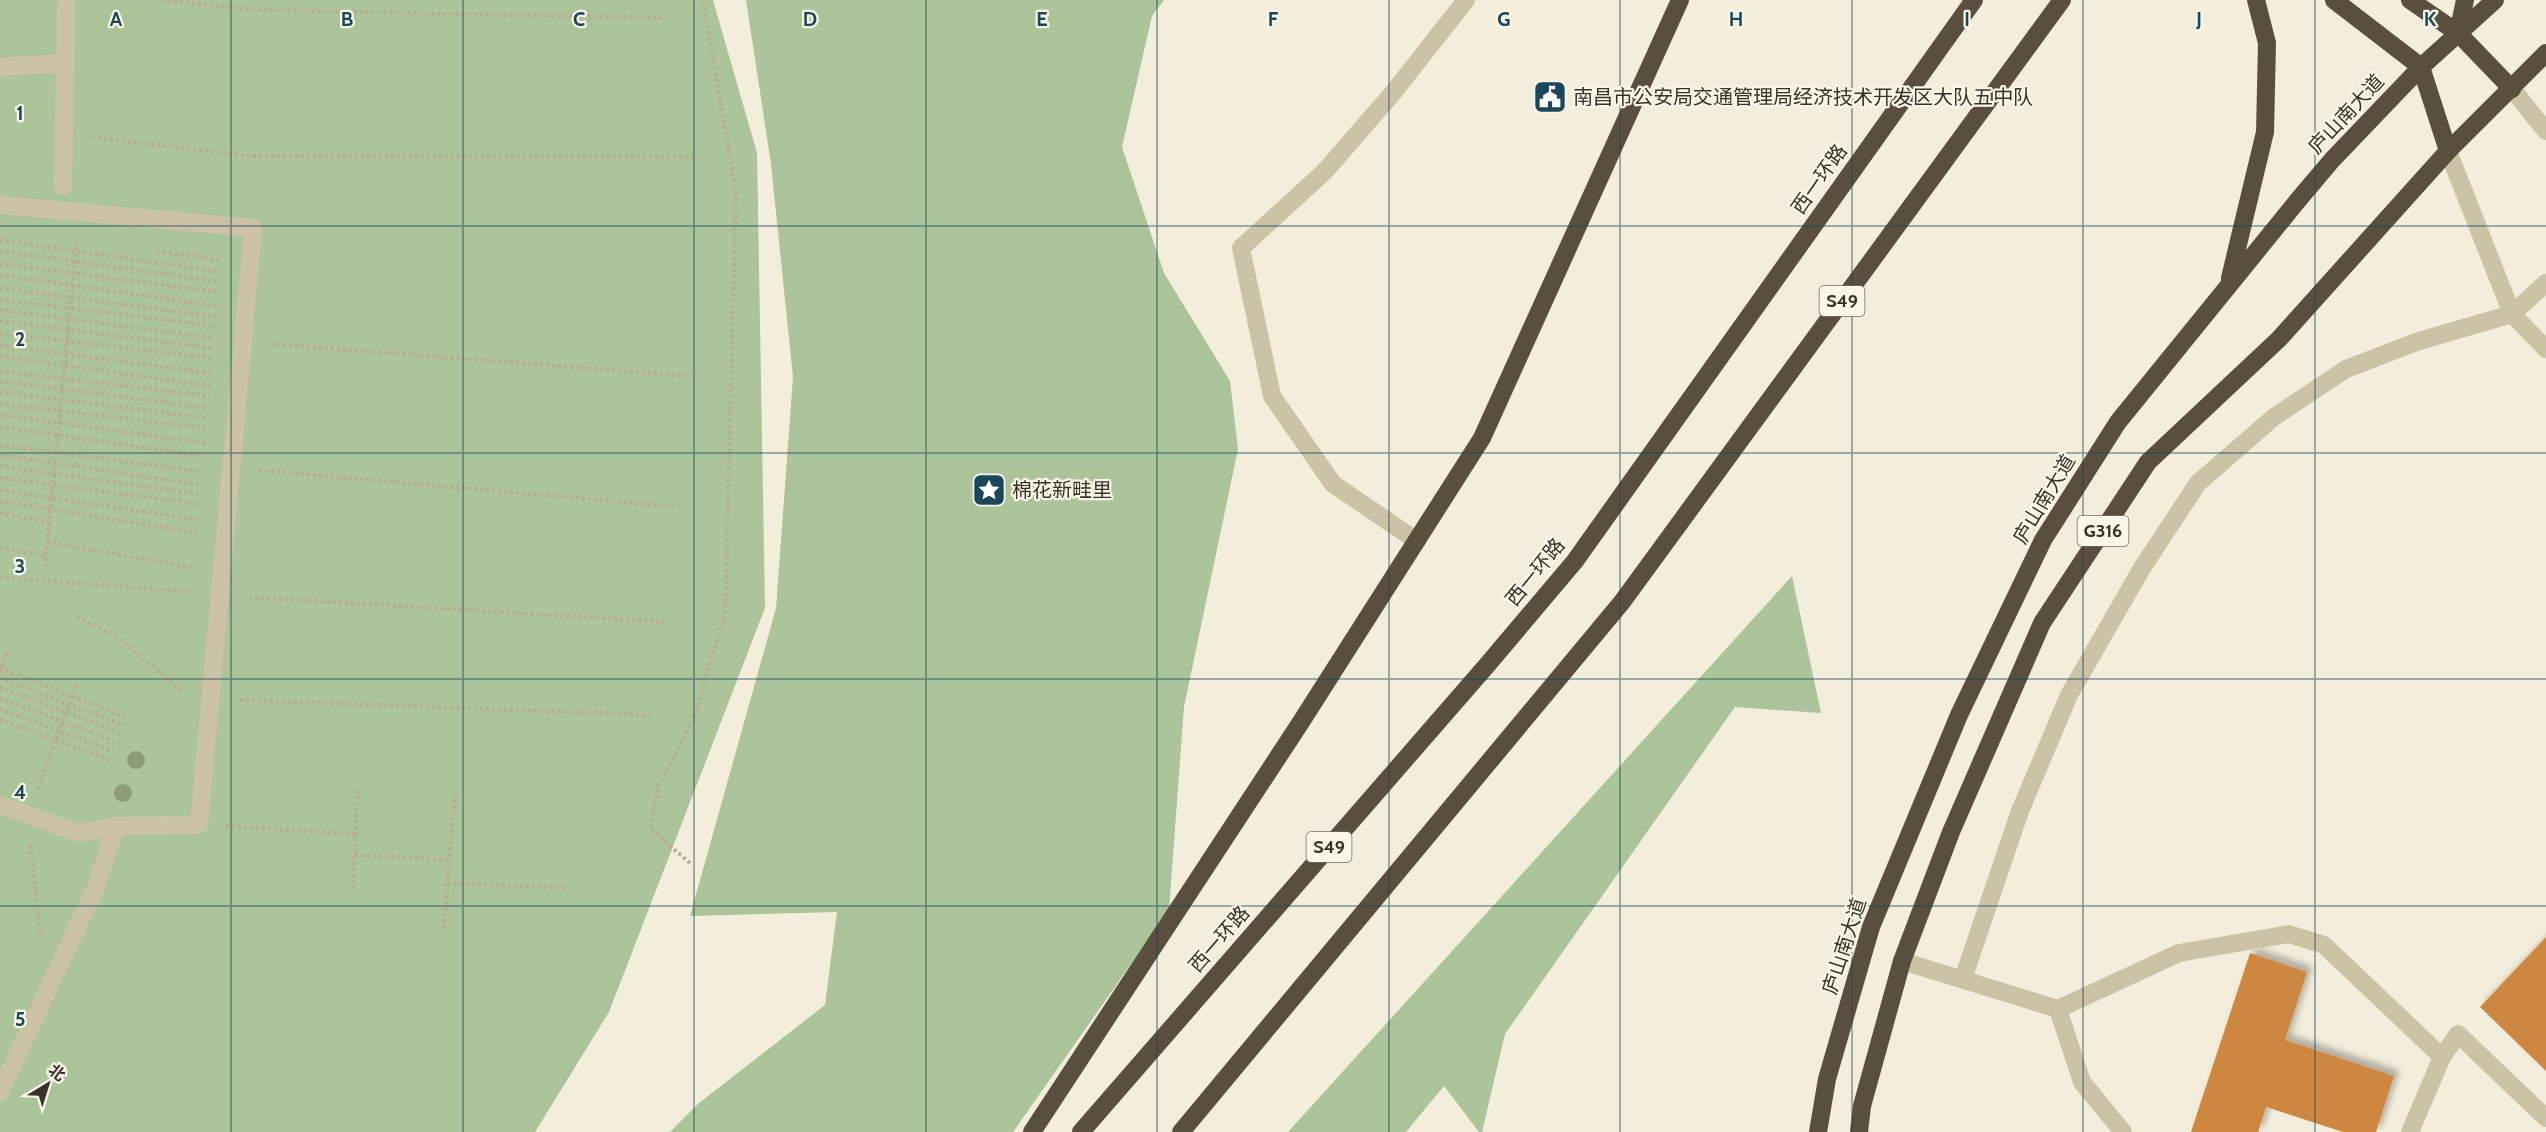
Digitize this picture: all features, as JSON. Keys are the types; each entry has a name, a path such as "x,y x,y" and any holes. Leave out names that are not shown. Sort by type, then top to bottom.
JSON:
{"highway":[{"path":"1032,1132 1482,438 1680,0"},
{"name":"西一环路","path":"1081,1132 1575,561 1974,0"},
{"name":"S49","path":"1181,1132 1622,602 2062,0"},
{"path":"2229,283 2265,132 2267,43 2256,0"},
{"path":"2334,0 2421,67 2448,151"},
{"path":"2410,0 2458,33 2512,89"},
{"path":"2458,33 2465,0"},
{"name":"庐山南大道","path":"1818,1132 1827,1080 1871,927 1959,715 2043,540 2118,422 2229,283 2332,160 2421,67 2495,0"},
{"name":"G316","path":"1859,1132 1862,1106 1902,961 1951,832 2042,623 2148,462 2279,339 2448,151 2546,53"}],"lane":[{"path":"63,186 66,0"},
{"path":"1417,540 1334,484 1272,396 1241,248 1324,171 1392,94 1466,0"},
{"path":"0,68 65,63"},
{"path":"2512,89 2546,131"},
{"path":"2448,151 2512,314 2546,349"},
{"path":"0,205 253,228 199,825 116,826 79,833 0,805"},
{"path":"1963,979 2020,811 2069,695 2142,568 2198,483 2274,417 2346,369 2419,341 2512,314 2546,284"},
{"path":"0,1092 96,889 116,826"},
{"path":"1902,961 2058,1009 2179,953 2289,934 2324,945 2442,1057"},
{"path":"2058,1009 2082,1082 2123,1132"},
{"path":"2410,1132 2442,1057 2458,1034 2546,1118"}],"path":[{"path":"162,0 257,10 667,18"},
{"path":"690,863 650,829 658,786 693,721 725,614 736,193 703,0"},
{"path":"64,133 250,156 698,157"},
{"path":"45,567 79,212"},
{"path":"0,240 222,272"},
{"path":"0,251 216,281"},
{"path":"0,264 224,292"},
{"path":"0,274 221,307"},
{"path":"0,288 217,317"},
{"path":"0,300 220,327"},
{"path":"0,310 69,317 218,339"},
{"path":"0,321 212,348"},
{"path":"0,333 220,358"},
{"path":"243,341 691,376"},
{"path":"0,345 217,374"},
{"path":"0,356 213,387"},
{"path":"0,371 217,396"},
{"path":"0,381 215,409"},
{"path":"0,392 208,418"},
{"path":"0,404 217,429"},
{"path":"0,415 213,444"},
{"path":"0,427 209,457"},
{"path":"0,445 207,473"},
{"path":"0,454 205,485"},
{"path":"0,466 198,494"},
{"path":"231,468 679,507"},
{"path":"0,478 206,505"},
{"path":"0,490 203,520"},
{"path":"0,501 210,535"},
{"path":"0,513 49,522"},
{"path":"47,542 202,570"},
{"path":"0,549 46,556"},
{"path":"0,577 220,595 667,622"},
{"path":"77,617 118,638 195,702 210,699 652,715"},
{"path":"7,652 0,670 128,718"},
{"path":"0,678 125,726"},
{"path":"40,938 28,815 77,682"},
{"path":"0,687 123,734"},
{"path":"0,698 119,743"},
{"path":"0,709 114,752"},
{"path":"0,719 112,761"},
{"path":"353,890 358,788"},
{"path":"444,928 456,793"},
{"path":"199,825 356,834"},
{"path":"355,855 449,860"},
{"path":"448,883 568,888"}],"green space":[{"path":"0,0 713,0 757,153 765,608 609,1012 535,1132 0,1132"},
{"path":"746,0 1164,0 1152,16 1122,147 1164,273 1230,381 1238,449 1184,707 1169,910 1013,1132 670,1132 699,1103 825,1005 837,912 690,916 776,608 793,377 771,164"},
{"path":"1792,576 1821,713 1735,707 1505,1034 1482,1132 1479,1132 1444,1086 1406,1132 1288,1132"}],"building":[{"path":"2546,937 2546,1071 2480,1007"},
{"path":"2250,953 2307,972 2285,1040 2394,1076 2376,1132 2343,1132 2266,1107 2258,1132 2191,1132"}],"place":[{"name":"南昌市公安局交通管理局经济技术开发区大队五中队","path":"1550,97"},
{"name":"棉花新畦里","path":"989,490"}]}
